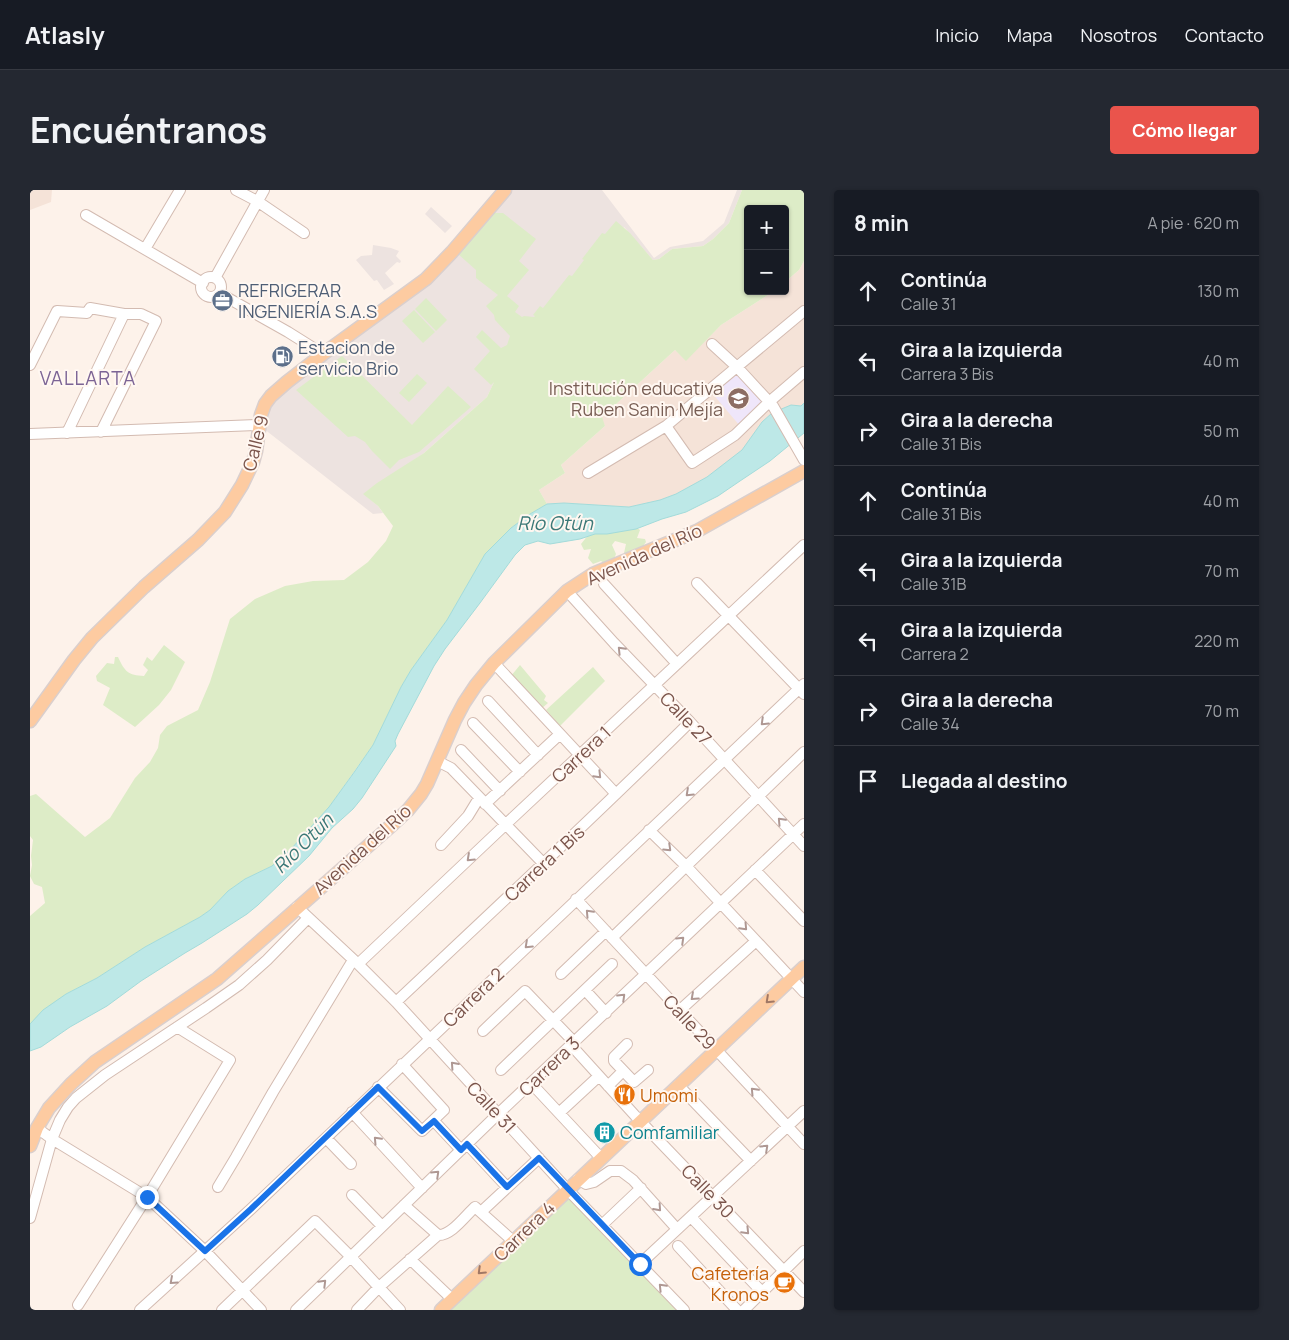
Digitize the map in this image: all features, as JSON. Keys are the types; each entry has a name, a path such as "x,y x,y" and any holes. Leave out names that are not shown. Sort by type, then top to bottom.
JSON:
{"main road":[{"name":"Calle 9","path":"30,721 92,638 144,587 198,540 225,512 242,485 253,462 259,425 265,404 271,396 323,354 426,279 452,252 505,190"},
{"name":"Avenida del Río","path":"30,1146 37,1128 54,1102 95,1062 217,979 296,907 408,810 427,784 464,703 476,684 494,663 567,591 593,574 697,531 804,472"},
{"name":"Carrera 4","path":"441,1310 804,967"}],"street":[{"path":"145,249 180,190"},
{"path":"236,190 257,201 304,233"},
{"path":"215,278 264,190"},
{"path":"86,215 203,283"},
{"path":"215,278 220,283 221,290 214,297 205,295 202,289 203,283 207,279 215,278"},
{"path":"219,293 323,354"},
{"path":"30,365 57,311 86,313 90,308 124,314 141,314 156,321 101,432"},
{"path":"588,473 666,426 804,311"},
{"path":"66,433 124,314"},
{"path":"712,344 737,367 771,404 804,460"},
{"path":"666,426 692,463 736,435 804,372"},
{"path":"30,434 259,425"},
{"name":"Carrera 1","path":"218,1188 273,1092 356,962 804,546"},
{"path":"697,583 802,689"},
{"path":"604,584 677,664"},
{"name":"Calle 27","path":"567,591 804,846"},
{"path":"494,663 616,794"},
{"name":"Carrera 2","path":"140,1310 326,1138 649,830 802,689"},
{"path":"488,701 538,755"},
{"name":"Carrera 1 Bis","path":"396,1002 544,864 690,722"},
{"path":"473,723 520,772"},
{"path":"441,845 482,801 500,791 560,734"},
{"path":"461,750 500,791"},
{"path":"560,974 609,935 686,866 804,752"},
{"path":"437,761 451,768 544,864"},
{"name":"Carrera 3","path":"296,1310 498,1114 804,824"},
{"path":"649,830 686,866 804,992"},
{"path":"755,870 804,921"},
{"name":"Calle 29","path":"576,899 804,1144"},
{"name":"Calle 31","path":"296,907 396,1002 567,1189 684,1310"},
{"path":"30,1218 52,1139 60,1120 76,1098 105,1075 239,985 267,960 308,918"},
{"path":"679,1011 756,940"},
{"path":"501,1070 612,964"},
{"path":"585,990 606,1012"},
{"name":"Calle 30","path":"483,1031 525,991 553,1020 640,1121 804,1292"},
{"path":"78,1305 147,1197 230,1060 177,1027"},
{"path":"627,1044 613,1059 634,1082 648,1070"},
{"path":"378,1087 422,1131 434,1121 444,1110 402,1064"},
{"path":"608,1086 623,1071"},
{"path":"559,1114 600,1076"},
{"path":"531,1083 600,1158"},
{"path":"678,1085 751,1160"},
{"path":"640,1264 804,1110"},
{"path":"352,1112 422,1188"},
{"path":"434,1121 507,1187"},
{"path":"37,1128 147,1197 205,1251 261,1310"},
{"path":"326,1138 351,1164"},
{"path":"357,1310 379,1287 438,1235 444,1235 449,1232 478,1210 539,1158"},
{"path":"578,1179 586,1184 594,1182 610,1171 621,1171 641,1188 677,1229"},
{"path":"602,1225 641,1188"},
{"path":"352,1195 382,1226"},
{"path":"404,1205 438,1235"},
{"path":"478,1210 513,1241"},
{"path":"691,1217 762,1292"},
{"path":"222,1310 316,1221 400,1310"},
{"path":"678,1246 736,1310"},
{"path":"744,1310 804,1251"},
{"path":"410,1259 452,1299"}],"shaded area":[{"path":"30,190 52,190 51,202 30,210"},
{"path":"505,190 602,190 654,258 670,247 703,241 724,223 737,190 742,190 729,223 703,246 672,249 659,259 653,260 624,227 495,380 487,397 424,453 364,494 383,513 373,514 259,425 263,408 403,295"},
{"path":"431,207 452,226 445,233 425,214"},
{"path":"373,245 399,251 396,256 401,261 400,263 397,262 385,273 394,284 384,290 377,280 374,281 356,260 361,256 372,255"},
{"path":"804,261 804,403 801,406 791,405 772,414 762,422 743,450 707,477 661,500 629,507 564,503 547,504 539,490 565,473 561,465 605,426 601,418 675,350 686,360 721,325 768,295 789,295 789,279 799,270"},
{"name":"Institución educativa Ruben Sanin Mejía","path":"738,370 766,403 740,426 712,393"}],"green space":[{"path":"742,190 804,190 804,261 799,270 789,279 789,205 744,205 744,295 768,295 721,325 686,361 675,350 602,417 605,426 561,465 565,473 539,490 547,504 511,528 485,554 447,620 401,687 373,745 329,807 291,849 272,866 245,879 228,891 210,910 200,917 145,947 97,978 66,994 30,1024 30,916 45,903 42,887 34,884 30,876 33,840 30,836 30,796 36,794 85,837 110,818 135,778 150,762 158,748 160,735 167,726 198,710 210,682 230,619 255,599 285,586 313,581 344,580 368,562 386,541 393,526 378,506 363,494 424,453 487,397 494,382 491,385 474,369 490,351 476,337 482,330 501,348 507,345 510,336 495,320 494,315 486,306 498,295 476,278 476,270 458,254 493,213 503,213 536,239 519,261 529,270 507,296 519,306 515,312 522,317 534,317 533,315 540,306 543,308 569,275 572,276 584,260 582,259 602,233 605,234 616,221 630,233 653,260 659,259 672,249 703,246 729,223"},
{"path":"426,298 447,320 436,331 415,309"},
{"path":"414,310 435,332 423,343 402,321"},
{"path":"342,356 412,425 448,386 471,407 419,452 399,460 390,469 365,442 355,436 348,437 296,390"},
{"path":"417,374 427,383 409,402 399,393"},
{"path":"637,528 640,530 637,538 645,539 646,542 640,550 627,554 624,553 626,544 615,541 612,545 616,554 613,561 605,564 601,561 593,564 588,558 591,549 584,550 581,544 589,534"},
{"path":"164,645 185,662 171,690 159,705 135,727 103,705 110,688 97,681 96,676 107,663 114,664 115,657 118,657 128,672 144,676 148,670 143,665 147,657 152,661"},
{"path":"520,665 546,696 544,700 548,703 541,709 511,676"},
{"path":"593,667 605,681 560,726 546,710"},
{"path":"567,1189 684,1310 441,1310"}],"water":[{"name":"Río Otún","path":"804,403 804,433 770,461 718,496 686,512 636,529 595,534 580,539 550,544 538,541 525,545 515,555 434,666 398,734 395,741 396,746 362,798 332,828 309,856 247,914 141,981 107,1006 70,1027 41,1047 30,1051 30,1024 43,1010 66,994 97,978 145,947 200,917 210,910 228,891 245,879 272,866 291,849 329,807 373,745 411,670 447,620 485,554 511,528 547,504 564,503 629,507 660,500 676,494 707,477 742,450 762,422 772,413 791,405 801,406"}],"place":[{"name":"REFRIGERAR INGENIERÍA S.A.S","path":"222,300"},
{"name":"Estacion de servicio Brio","path":"282,357"},
{"name":"Institución educativa Ruben Sanin Mejía","path":"739,398"},
{"name":"Umomi","path":"624,1095"},
{"name":"Comfamiliar","path":"604,1132"},
{"name":"Cafetería Kronos","path":"785,1283"}],"district":[{"name":"VALLARTA","path":"88,378"}],"route":[{"path":"147,1197 205,1251 378,1087 422,1131 434,1121 461,1150 467,1144 507,1187 539,1158 640,1264"}]}
